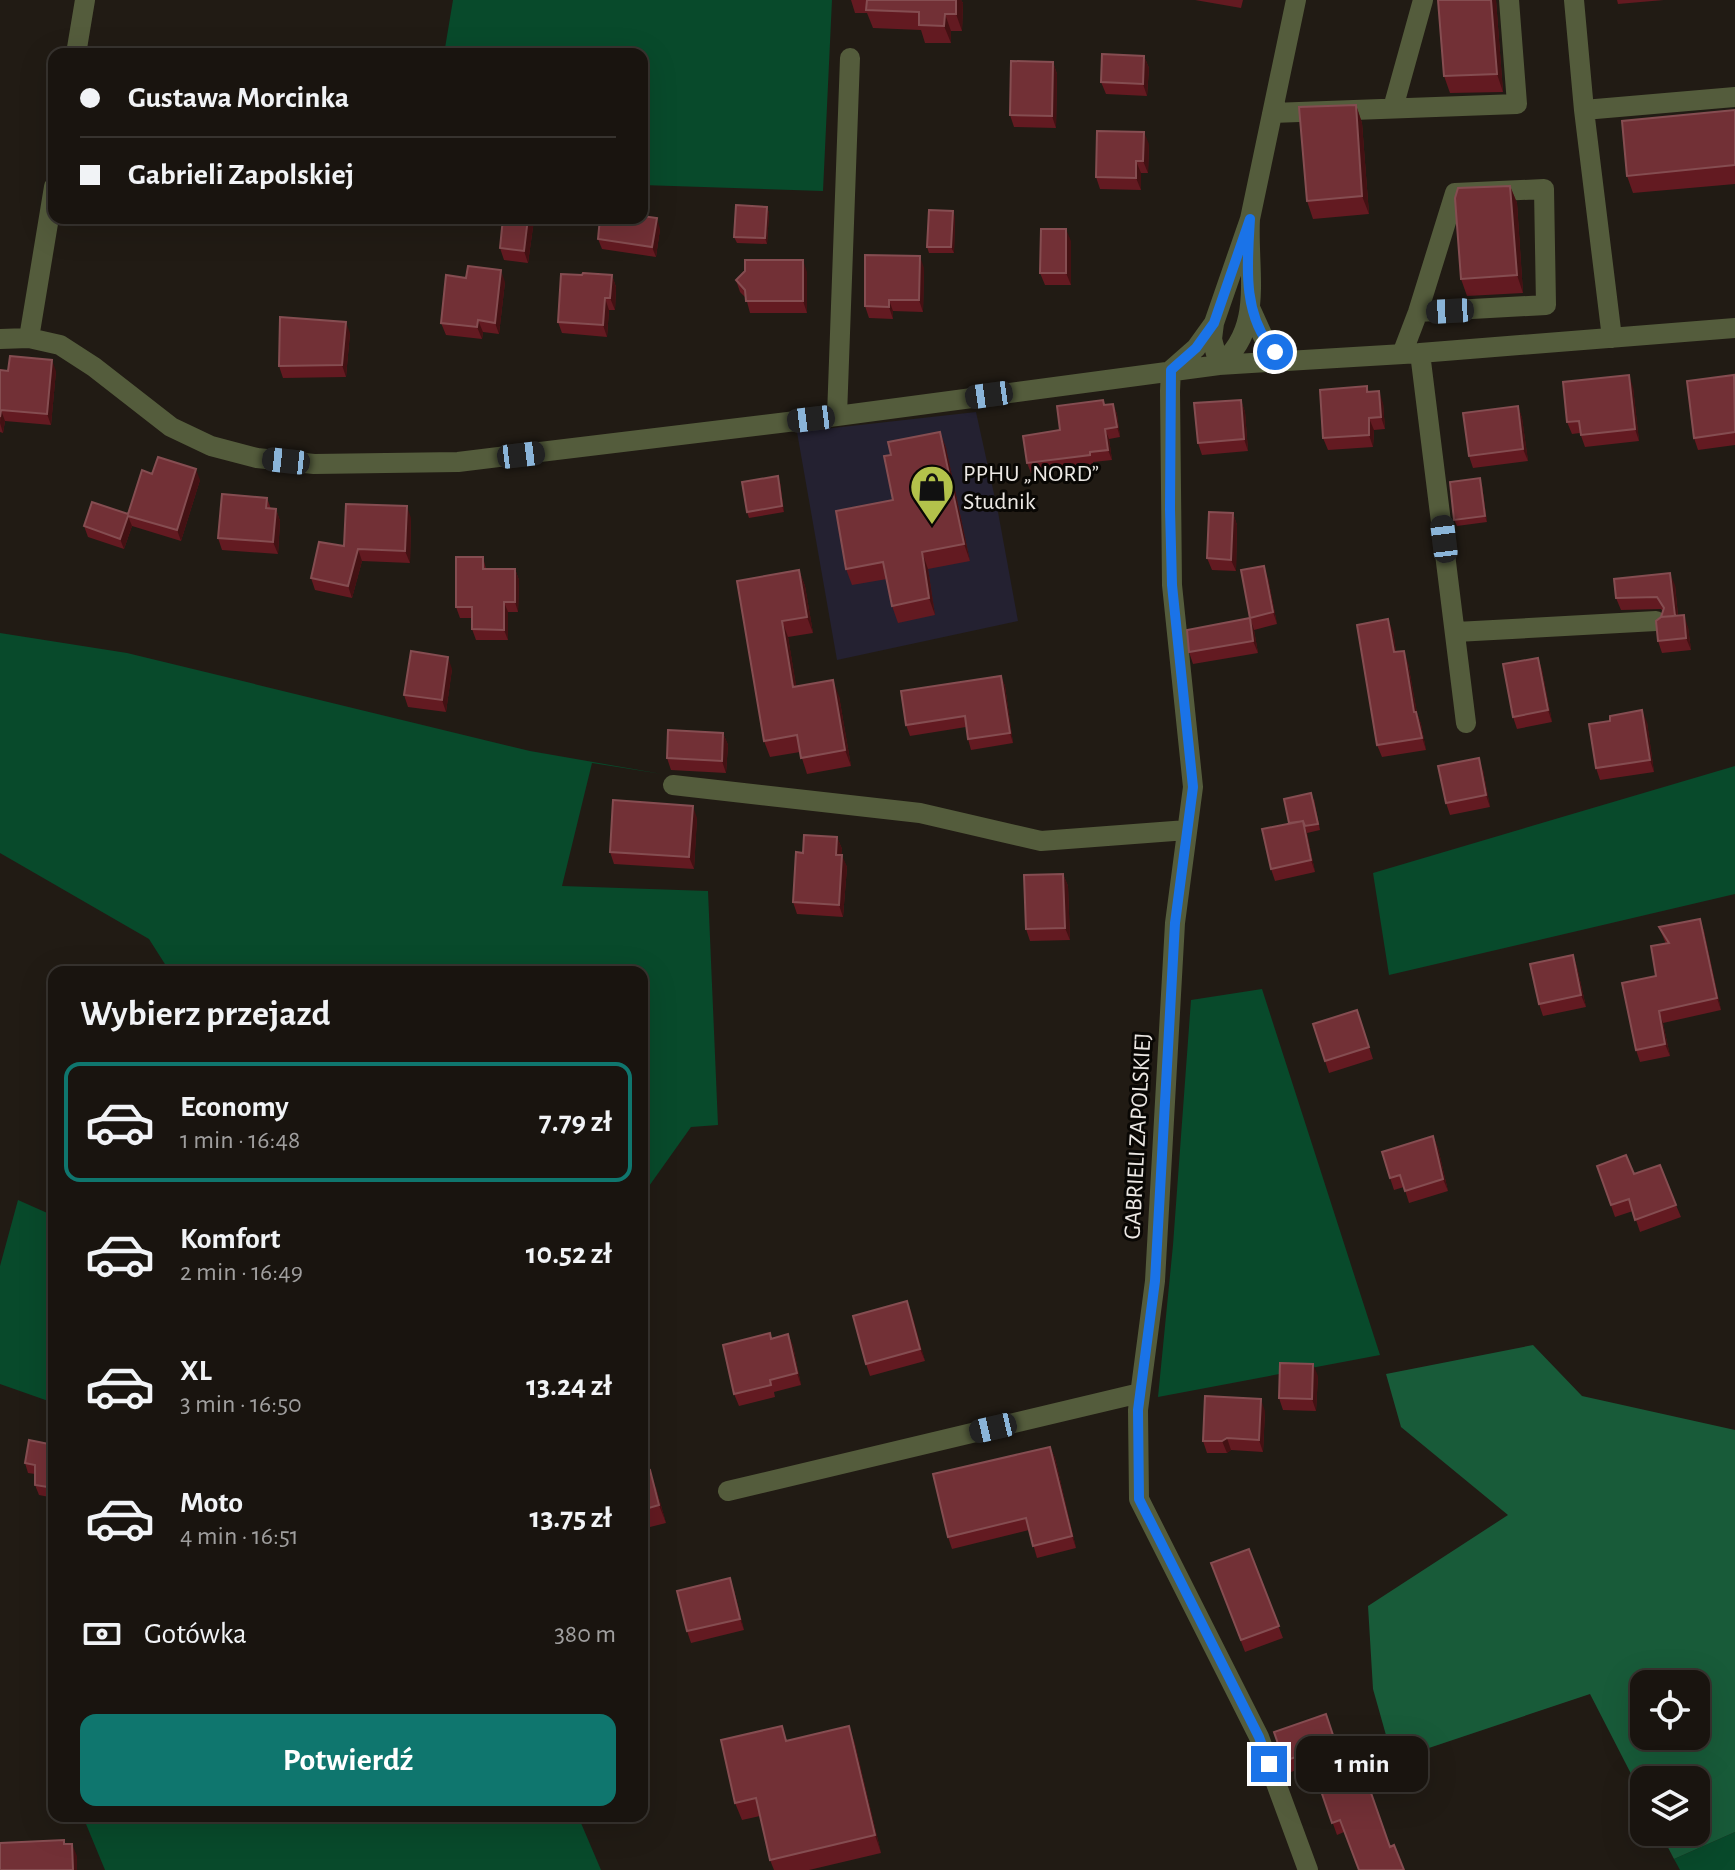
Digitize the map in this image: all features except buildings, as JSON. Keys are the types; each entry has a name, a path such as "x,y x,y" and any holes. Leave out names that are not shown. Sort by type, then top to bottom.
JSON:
{"street":[{"path":"77,48 85,0"},
{"path":"1219,365 1212,339 1214,323 1250,219 1296,0"},
{"path":"1393,108 1423,0"},
{"path":"1272,113 1517,104 1509,0"},
{"path":"1574,0 1612,338"},
{"path":"837,416 850,58"},
{"path":"1584,110 1735,97"},
{"path":"1418,312 1546,305 1544,189 1455,193 1418,312 1411,354 1456,632 1466,723"},
{"path":"1219,365 1239,345 1251,310 1250,219"},
{"path":"29,338 48,223"},
{"path":"1251,310 1266,343 1287,361"},
{"path":"1171,370 1196,348 1214,323"},
{"path":"0,339 29,338 60,345 94,367 171,427 211,446 257,458 314,464 458,462 1219,365 1411,354 1735,328"},
{"name":"GABRIELI ZAPOLSKIEJ","path":"1171,370 1172,585 1193,787 1175,923 1155,1281 1138,1410 1139,1499 1259,1737 1308,1870"},
{"path":"1456,632 1656,621"},
{"path":"673,785 920,813 1041,841 1187,830"},
{"path":"728,1491 1140,1393"}],"shaded area":[{"path":"976,412 1018,621 837,660 797,432"}],"green space":[{"path":"453,0 832,0 823,191 648,185 648,48 445,48"},
{"path":"0,633 127,653 530,751 662,774 592,763 562,886 708,891 718,1125 691,1127 648,1188 648,966 166,966 149,939 0,853"},
{"path":"1735,766 1735,894 1389,975 1373,873"},
{"path":"1262,989 1380,1355 1158,1397 1191,1000"},
{"path":"18,1200 48,1213 48,1401 0,1384 0,1266"},
{"path":"1533,1345 1582,1396 1735,1430 1735,1832 1710,1843 1710,1766 1630,1766 1630,1772 1590,1694 1393,1760 1373,1689 1368,1606 1508,1515 1401,1427 1386,1374"},
{"path":"581,1822 601,1870 105,1870 86,1824"},
{"path":"1735,1832 1735,1870 1680,1870 1674,1859 1710,1846 1710,1843"},
{"path":"1667,1846 1703,1846 1674,1859"}],"place":[{"name":"PPHU „NORD” Studnik","path":"932,526"}],"route":[{"path":"1269,1764 1259,1737 1139,1499 1138,1410 1155,1281 1175,923 1193,787 1172,585 1171,370 1196,348 1214,323 1250,219 1251,310 1257,328 1275,352"}]}
